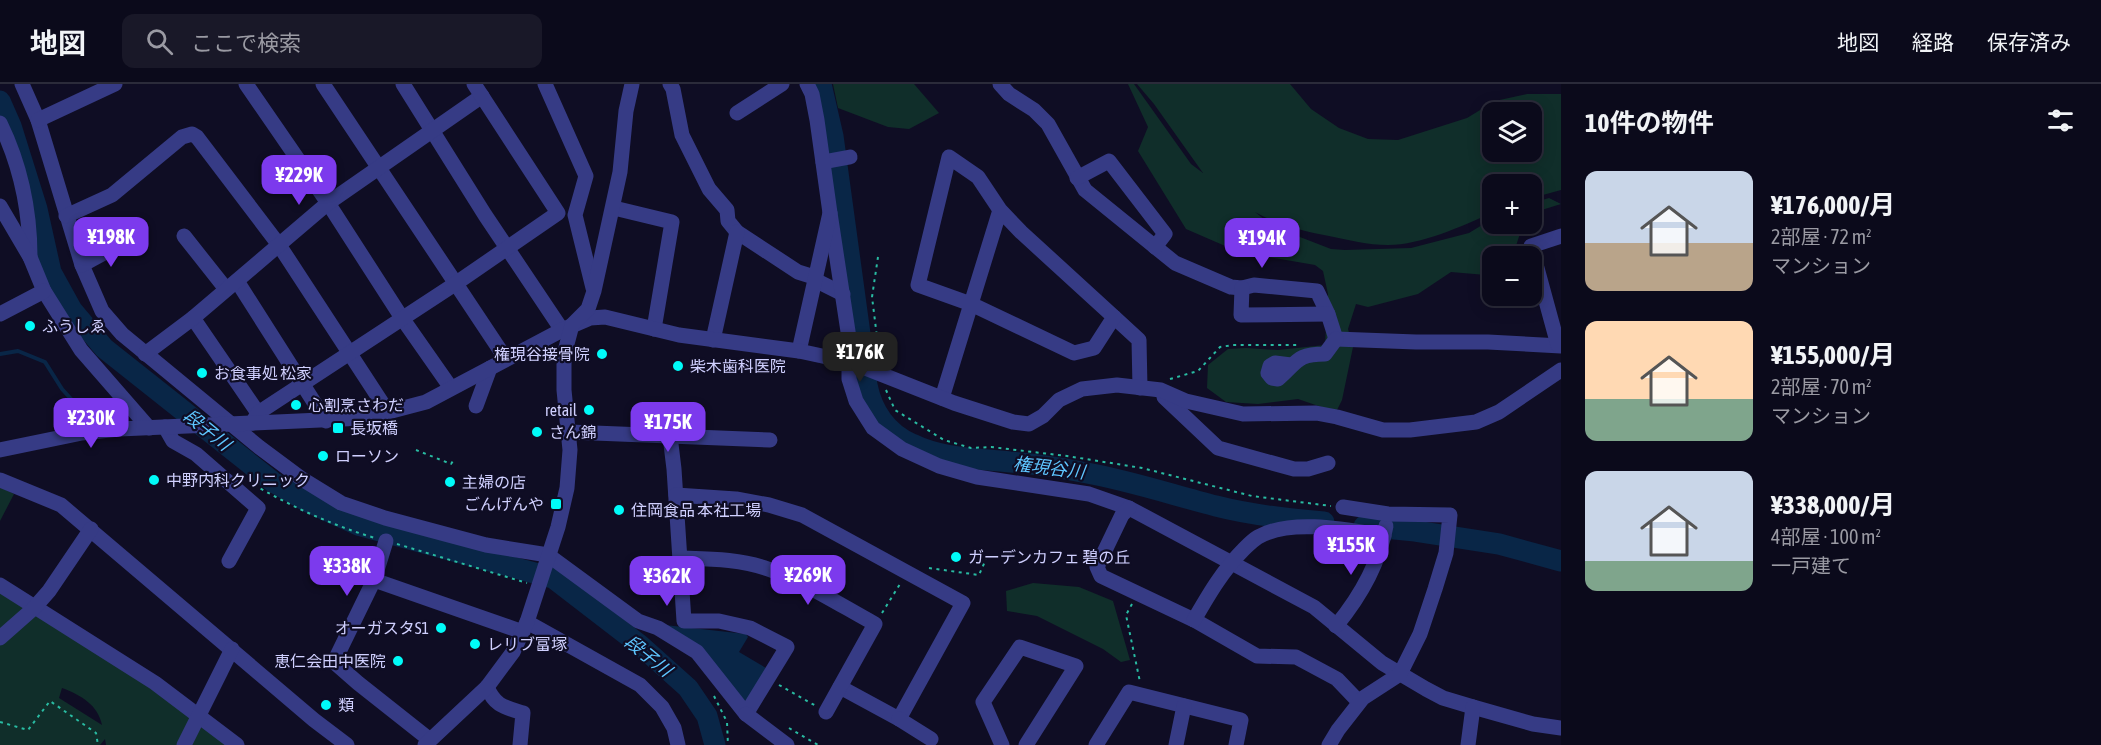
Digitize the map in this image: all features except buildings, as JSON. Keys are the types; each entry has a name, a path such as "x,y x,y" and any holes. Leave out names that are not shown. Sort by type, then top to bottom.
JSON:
{"street":[{"path":"22,84 38,120 82,265 102,311 122,334 145,354 225,423 302,479 341,503 385,518 547,559 638,621 658,628 697,652 746,714 787,745"},
{"path":"38,120 115,84"},
{"path":"246,84 328,203 402,318 452,388"},
{"path":"323,84 506,359"},
{"path":"403,84 507,246 567,328"},
{"path":"545,84 586,176 575,215 594,291"},
{"path":"386,541 374,580 334,662 428,742 487,687 513,652 525,627 558,527 567,488 570,450 564,390 567,328 588,309 594,291 614,208 626,111 632,84"},
{"path":"670,84 682,135 709,189 727,210 729,221 737,232 798,272 814,277 843,294"},
{"path":"737,113 782,84"},
{"path":"807,84 812,94 817,120 843,294 850,362 849,379 856,401 873,428 902,449 939,466 976,477 1089,494 1129,508 1314,607 1400,674 1443,698 1533,724 1561,728"},
{"path":"1000,84 1048,124 1085,190 1175,263 1231,287 1242,288 1254,285 1317,291 1336,339"},
{"path":"145,354 193,318 328,203 432,131 478,90 558,213 255,418"},
{"path":"0,123 10,144 20,179 29,226 30,257"},
{"path":"66,216 112,195 182,137 192,134 197,137 279,245 388,412"},
{"path":"823,162 850,157"},
{"path":"1114,317 1094,348 1074,353 971,304 918,285 949,157 978,177 1000,210 1021,232 1140,340 1148,388 1173,404 1218,448 1294,469 1308,469 1328,464"},
{"path":"1077,178 1109,161 1165,234 1155,247"},
{"path":"0,206 30,257 44,291 81,350 149,428"},
{"path":"614,208 672,222 654,329"},
{"path":"942,398 1000,210"},
{"path":"799,351 830,213"},
{"path":"713,340 737,232"},
{"path":"184,236 232,285 304,384 326,421"},
{"path":"1336,339 1560,346 1531,246 1561,236"},
{"path":"82,265 124,242"},
{"path":"1242,288 1241,315 1328,314"},
{"path":"0,314 44,291"},
{"path":"0,450 82,433 225,423 255,418 326,421 365,418 426,402 567,328 590,318 605,317 713,340 799,351 850,362 942,398 1013,422 1029,424 1043,416 1059,400 1082,389 1117,386 1148,388 1204,406 1243,414 1316,413 1383,430 1410,430 1476,422 1499,412 1561,370"},
{"path":"193,318 255,418"},
{"path":"1291,365 1310,354 1325,354 1336,339"},
{"path":"476,406 490,368"},
{"path":"171,426 173,441 196,454 258,508 229,561"},
{"path":"569,432 770,440"},
{"path":"670,436 684,621 719,621 750,628 787,647 746,714"},
{"path":"0,480 61,505 345,744"},
{"path":"676,495 736,499 769,505 802,515 963,603 899,719"},
{"path":"1329,745 1338,729 1363,698 1400,674 1420,634 1446,553 1450,515 1388,514 1343,507"},
{"path":"1129,508 1122,515 1097,567 1101,576 1194,620 1257,656 1296,657 1337,679 1359,702"},
{"path":"1336,626 1365,587 1384,536 1388,514"},
{"path":"1194,620 1215,583 1231,562 1257,537 1290,526 1338,528 1384,536"},
{"path":"0,638 34,608 49,591 91,529"},
{"path":"681,558 724,560 767,568 796,581 875,624 826,712"},
{"path":"374,580 525,627 640,685 662,706 674,728 678,745"},
{"path":"0,585 155,683 237,745"},
{"path":"1002,745 983,702 1020,647 1076,666 1026,745"},
{"path":"184,745 232,650"},
{"path":"487,687 493,700 523,713 520,745"},
{"path":"840,687 930,738"},
{"path":"1096,745 1129,692 1241,720 1236,745"},
{"path":"1176,745 1184,706"},
{"path":"1468,745 1473,707"}],"path":[{"path":"878,257 872,297 881,374 895,410 944,440 971,448 1023,450 1142,468 1252,496 1343,507"},
{"path":"1148,388 1198,371 1220,347 1301,345"},
{"path":"416,450 451,464 453,461"},
{"path":"875,624 911,574 922,567 979,575 986,559"},
{"path":"1137,593 1126,615 1138,666 1141,695"},
{"path":"768,678 801,698"},
{"path":"714,696 727,722 728,745"},
{"path":"0,722 28,730 50,701 96,732 98,745"},
{"path":"783,724 818,745"}],"green space":[{"path":"833,84 914,84 939,113 909,129 888,127 838,108"},
{"path":"1128,84 1134,84 1191,164 1203,173 1137,84 1290,84 1311,109 1339,128 1368,139 1398,140 1467,118 1482,109 1482,162 1542,162 1542,102 1493,102 1527,94 1561,94 1561,190 1542,195 1542,174 1482,174 1482,217 1414,242 1388,245 1310,232 1282,224 1255,212 1274,227 1331,249 1411,248 1469,233 1482,225 1482,234 1520,234 1516,246 1482,246 1482,275 1451,272 1418,294 1368,307 1356,304 1348,329 1353,347 1342,400 1336,412 1298,399 1258,404 1226,402 1207,388 1208,365 1228,349 1278,350 1325,345 1328,294 1323,271 1315,265 1239,252 1186,229 1138,151 1148,127"},
{"path":"1549,198 1561,204 1542,210 1542,200"},
{"path":"0,487 14,494 0,521"},
{"path":"1033,583 1079,587 1113,601 1130,660 1121,662 1103,649 1037,616 1007,611 1006,591"},
{"path":"0,592 87,643 231,745 106,745 105,739 100,745 0,745","holes":["62,688 93,706 102,725 59,698"]}],"water":[{"path":"665,625 746,634 748,637 739,652 766,668 747,702 741,702"}],"waterway":[{"name":"権現谷川","path":"821,84 833,136 869,395 882,420 895,434 935,453 1068,469 1242,512 1324,522"},
{"name":"段子川","path":"0,101 11,126 37,209 51,272 72,310 104,348 273,482 308,502 358,525 553,578 640,645 688,688 707,716 715,745"},
{"path":"0,354 18,351 45,362 72,400 87,407"},
{"name":"権現谷川","path":"1364,526 1499,544 1561,561"}],"place":[{"name":"ふうしゑ","path":"30,326"},
{"name":"権現谷接骨院","path":"602,354"},
{"name":"柴木歯科医院","path":"678,366"},
{"name":"お食事処 松家","path":"202,373"},
{"name":"心割烹さわだ","path":"296,405"},
{"name":"retail","path":"589,410"},
{"name":"長坂橋","path":"338,428"},
{"name":"さん錦","path":"537,432"},
{"name":"ローソン","path":"323,456"},
{"name":"中野内科クリニック","path":"154,480"},
{"name":"主婦の店","path":"450,482"},
{"name":"ごんげんや","path":"556,504"},
{"name":"住岡食品 本社工場","path":"619,510"},
{"name":"ガーデンカフェ 碧の丘","path":"956,557"},
{"name":"オーガスタS1","path":"441,628"},
{"name":"レリブ富塚","path":"475,644"},
{"name":"恵仁会田中医院","path":"398,661"},
{"name":"類","path":"326,705"}]}
